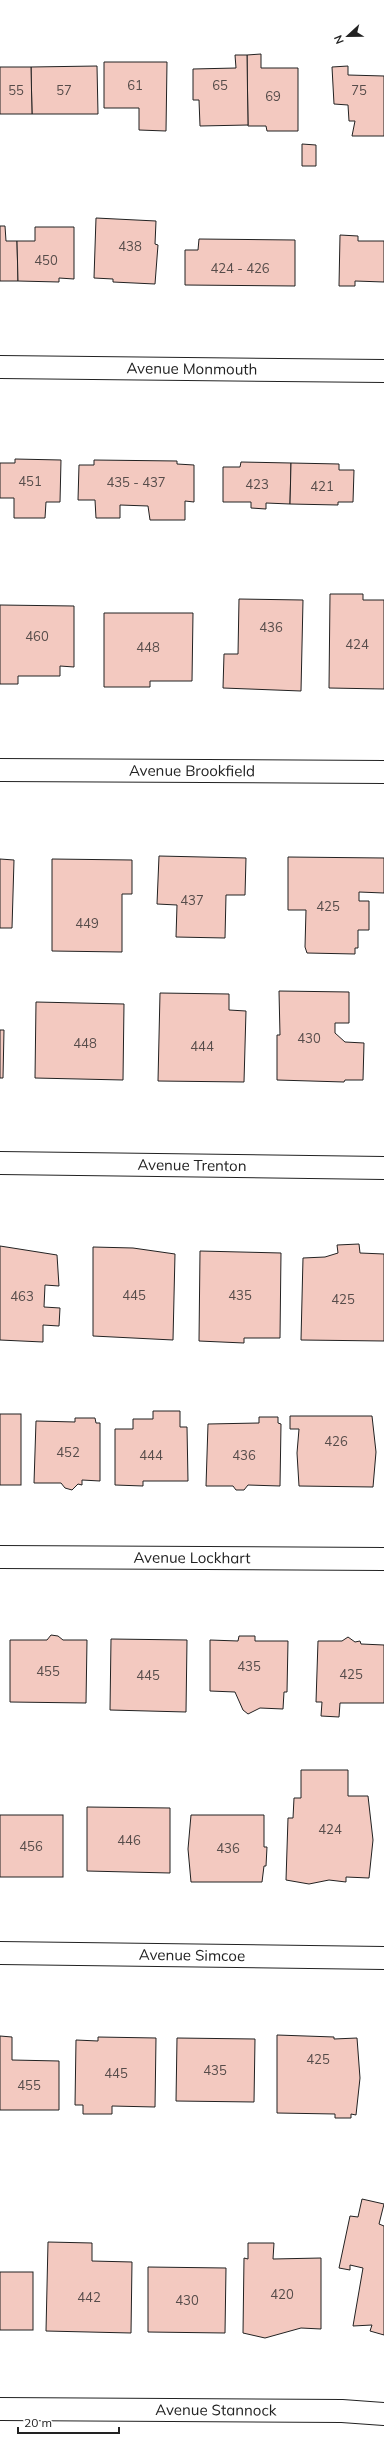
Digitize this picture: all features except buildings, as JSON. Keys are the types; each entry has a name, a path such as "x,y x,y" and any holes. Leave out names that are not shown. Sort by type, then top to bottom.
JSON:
{"street":[{"name":"Avenue Monmouth","path":"0,367 384,371"},
{"name":"Avenue Brookfield","path":"0,770 384,772"},
{"name":"Avenue Trenton","path":"0,1163 384,1168"},
{"name":"Avenue Lockhart","path":"0,1557 384,1559"},
{"name":"Avenue Simcoe","path":"0,1953 384,1958"},
{"name":"Avenue Stannock","path":"0,2409 342,2411 384,2414"}]}
